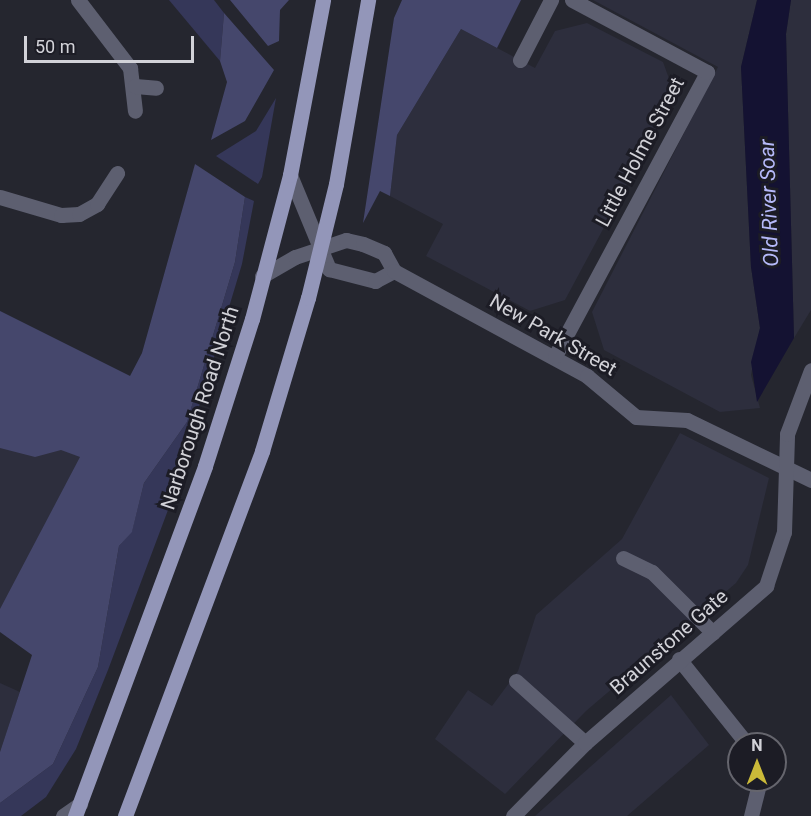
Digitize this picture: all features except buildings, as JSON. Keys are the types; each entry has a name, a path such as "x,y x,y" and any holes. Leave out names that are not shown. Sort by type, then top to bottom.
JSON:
{"main road":[{"name":"Narborough Road North","path":"77,810 205,466 290,175 323,0"},
{"path":"125,816 262,451 321,248 368,0"}],"street":[{"path":"78,0 116,47 135,86 135,111"},
{"path":"520,60 551,0"},
{"name":"Little Holme Street","path":"555,356 707,72 572,0"},
{"path":"135,86 156,88"},
{"path":"0,196 61,215 79,214 97,204 117,173"},
{"path":"290,175 304,220 321,248 328,269 375,281 394,271"},
{"name":"New Park Street","path":"262,276 321,248 346,240 363,244 384,253 394,271 555,356 636,417 687,420 790,467 811,480"},
{"name":"Braunstone Gate","path":"513,816 585,743 679,659 713,633 766,586 784,532 790,467 787,434 811,370"},
{"path":"623,558 652,572 713,633"},
{"path":"679,659 737,732"},
{"path":"516,681 585,743"},
{"path":"751,816 757,792"},
{"path":"63,816 77,810"}],"shaded area":[{"path":"169,0 214,0 224,13 220,61"},
{"path":"230,0 289,0 280,10 279,41 268,46"},
{"path":"402,0 521,0 497,48 461,29 397,135 390,196 380,191 363,223 394,18"},
{"path":"593,0 757,0 741,67 751,267 760,328 751,375 760,408 720,412 604,350 592,312 718,67"},
{"path":"791,0 811,0 811,310 794,338 786,34"},
{"path":"224,13 274,70 245,121 211,140 227,82 220,61"},
{"path":"587,23 663,62 675,95 565,300 530,311 426,256 443,224 390,196 397,135 461,29 535,68 555,31"},
{"path":"276,98 262,177 258,184 216,156 256,131"},
{"path":"195,164 245,197 235,262 187,422 144,483 132,532 119,546 98,667 53,764 0,803 0,752 32,655 0,632 0,609 80,457 61,450 35,457 0,448 0,311 130,376 142,353"},
{"path":"245,197 254,201 242,264 168,510 108,670 76,749 46,797 21,816 0,816 0,803 53,764 98,667 119,546 132,531 144,483 187,422 235,262"},
{"path":"0,311 130,376 0,631"},
{"path":"680,433 769,478 748,565 736,583 586,711 505,794 435,739 468,690 492,706 518,671 536,615 622,539"},
{"path":"0,683 20,692 0,752"},
{"path":"671,695 709,745 627,816 535,816"}],"water":[{"name":"Old River Soar","path":"757,0 791,0 786,34 794,338 757,402 751,362 760,328 751,267 741,67"}]}
